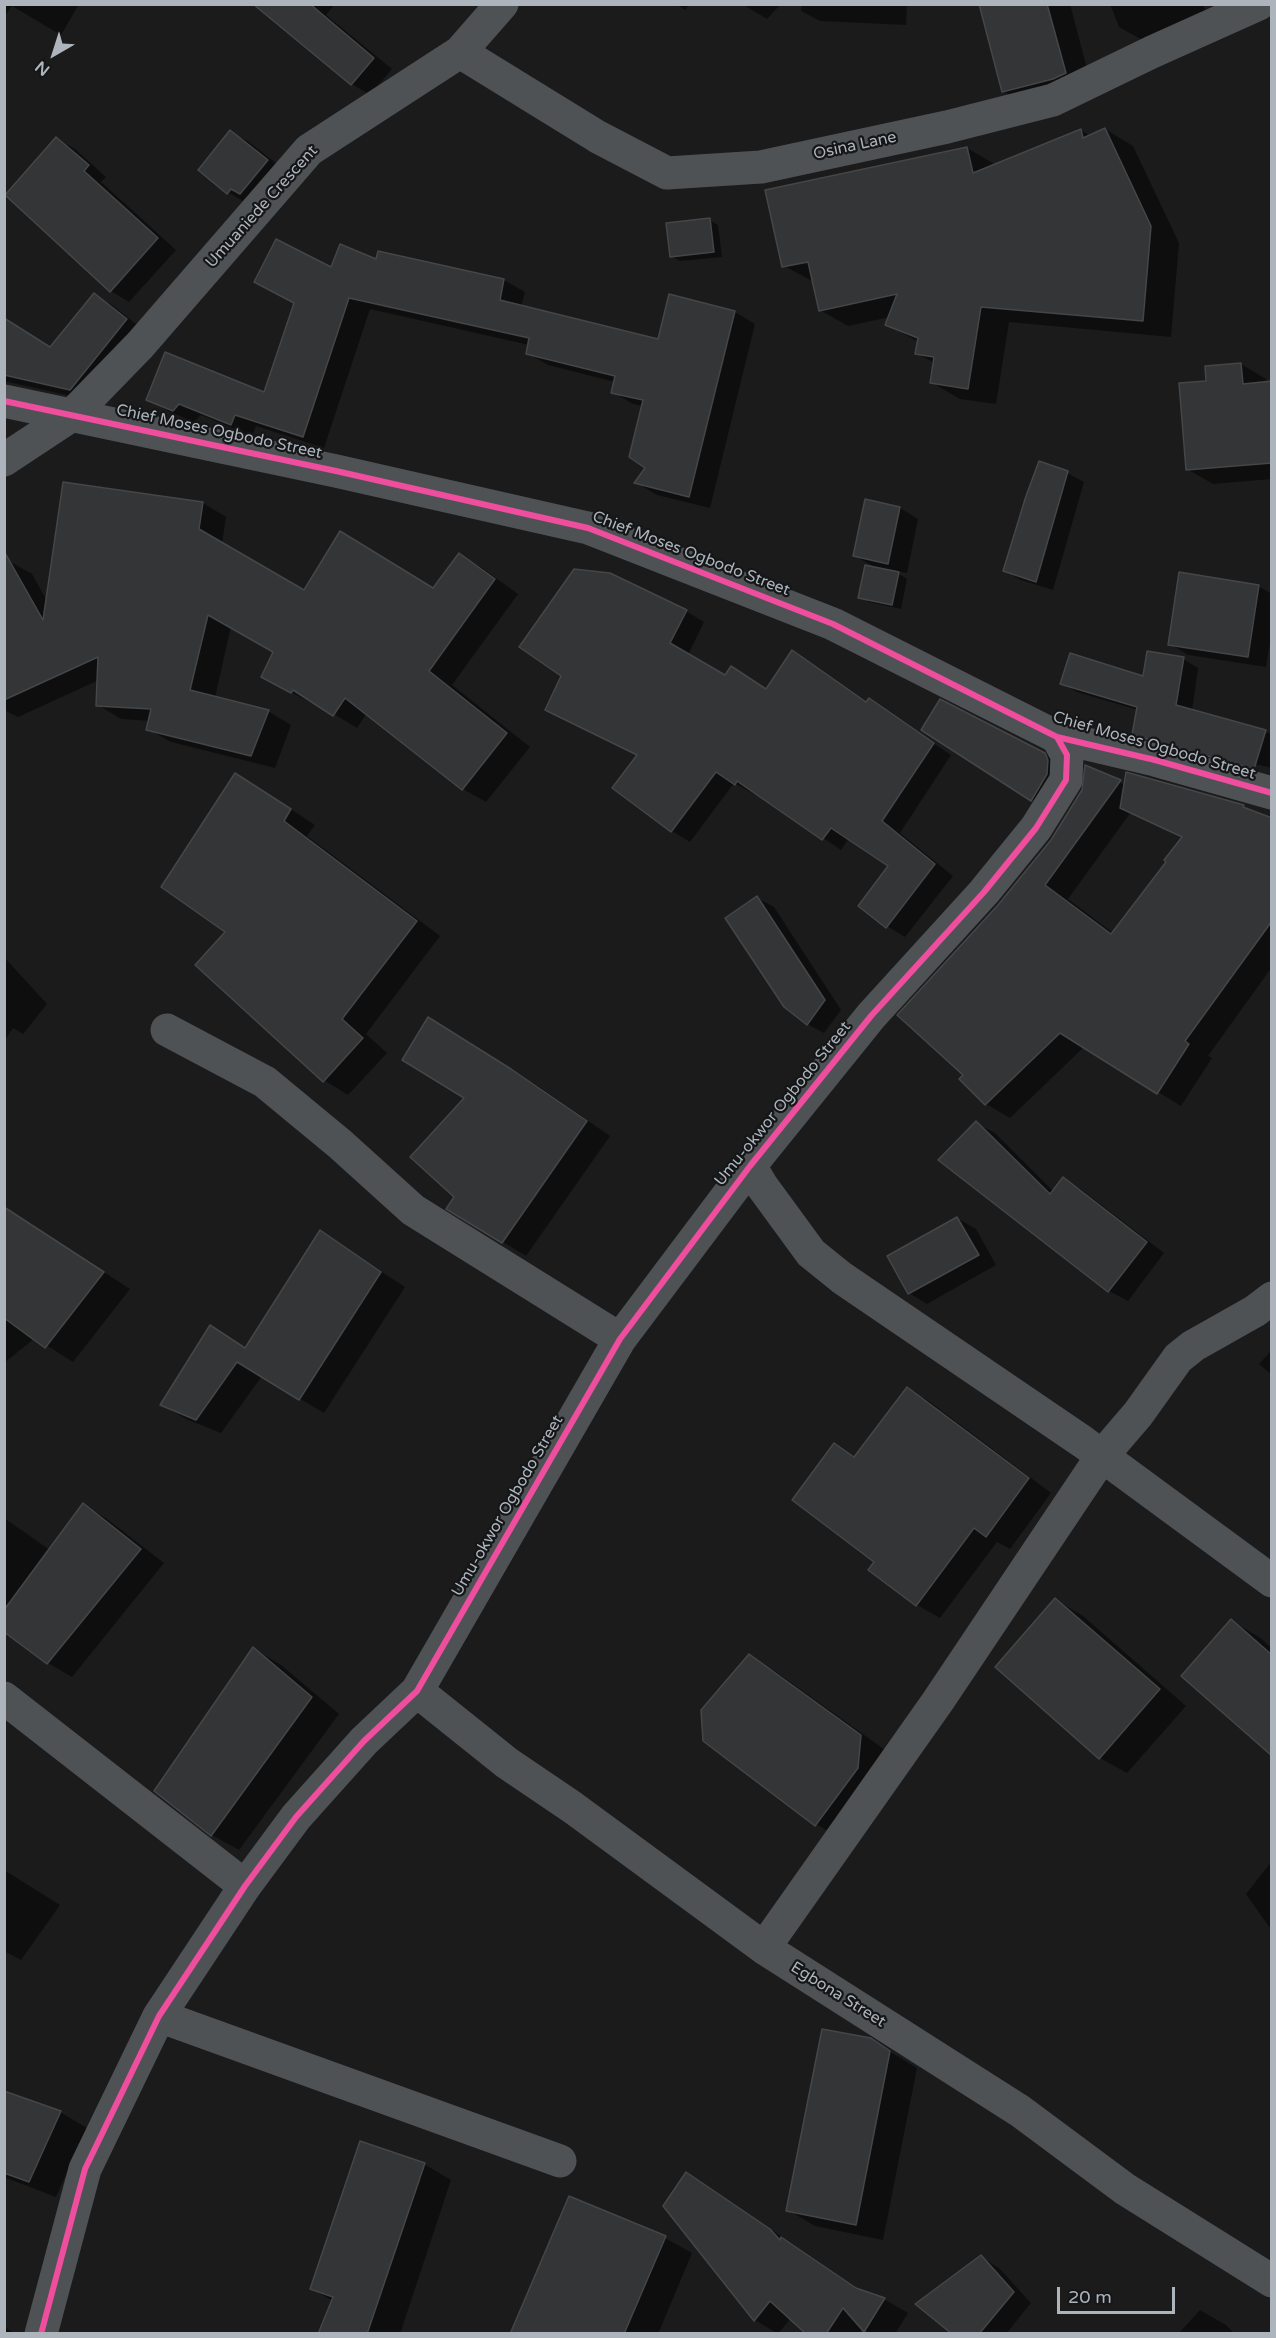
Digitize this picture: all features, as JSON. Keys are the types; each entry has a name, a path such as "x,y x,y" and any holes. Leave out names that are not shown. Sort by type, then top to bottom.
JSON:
{"street":[{"name":"Umuaniede Crescent","path":"4,460 72,415 140,345 309,150 460,52 502,4"},
{"name":"Osina Lane","path":"460,52 598,137 667,173 761,166 947,127 1053,100 1259,4"},
{"name":"Chief Moses Ogbodo Street","path":"4,401 588,528 833,624 1057,737 1155,760 1272,793"},
{"name":"Umu-okwor Ogbodo Street","path":"41,2334 85,2169 159,2016 245,1886 311,1800 364,1741 417,1691 620,1340 750,1166 808,1097 871,1016 984,892 1036,828 1066,780 1067,755 1057,737"},
{"path":"167,1029 265,1082 340,1144 413,1210 620,1340"},
{"path":"750,1166 811,1253 842,1278 1102,1456 1272,1581"},
{"path":"764,1948 938,1701 1102,1456 1138,1414 1178,1358 1193,1346 1255,1311 1272,1298"},
{"name":"Egbona Street","path":"417,1691 507,1763 572,1807 764,1948 1020,2111 1125,2188 1272,2281"},
{"path":"4,1698 245,1886"},
{"path":"159,2016 560,2161"}],"building":[{"path":"253,4 310,4 374,58 351,85"},
{"path":"979,4 1047,4 1066,73 1053,79 1002,92"},
{"path":"1105,128 1151,226 1143,321 981,307 968,389 930,383 934,357 915,354 918,338 885,325 897,294 819,311 808,262 782,267 765,190 967,147 973,173 1081,129 1083,138"},
{"path":"230,130 268,160 240,194 231,189 227,194 198,170"},
{"path":"56,137 89,165 84,171 158,238 110,292 5,195"},
{"path":"710,218 714,252 670,257 666,223"},
{"path":"276,239 331,267 340,244 376,259 378,251 504,279 500,300 658,339 669,294 735,311 689,497 634,483 645,468 629,457 643,400 611,393 615,376 526,354 529,338 349,298 303,437 235,415 231,425 179,404 173,411 146,400 165,352 264,392 294,303 254,282"},
{"path":"94,293 127,319 70,390 4,375 4,318 50,347"},
{"path":"1241,363 1243,384 1272,381 1272,463 1186,470 1179,383 1206,381 1205,366"},
{"path":"1039,461 1068,471 1036,582 1003,571"},
{"path":"63,482 203,502 199,529 304,590 340,531 433,588 459,553 495,579 429,671 507,733 462,790 345,698 333,716 293,690 291,693 261,677 273,652 208,615 190,690 269,710 251,756 146,730 151,709 96,706 98,657 4,700 4,551 43,620"},
{"path":"865,499 900,507 888,564 853,556"},
{"path":"865,565 899,572 892,605 858,598"},
{"path":"574,569 610,573 687,610 670,643 725,675 731,666 766,689 792,650 866,702 869,698 934,743 882,821 935,864 886,928 858,906 888,866 831,828 822,840 737,781 735,785 716,772 671,832 612,788 637,755 545,710 561,676 519,647"},
{"path":"1179,572 1259,585 1248,657 1168,645"},
{"path":"1147,651 1184,657 1176,705 1266,730 1254,769 1132,735 1137,707 1060,684 1070,653 1143,676"},
{"path":"940,699 1045,753 1048,760 1047,774 1031,801 921,730"},
{"path":"1085,765 1121,780 1045,885 1111,934 1166,862 1164,860 1182,837 1120,808 1126,772 1244,805 1243,807 1272,818 1272,921 1185,1041 1189,1044 1157,1094 1060,1033 985,1105 959,1079 963,1075 897,1015 998,905 1051,840 1082,790"},
{"path":"235,773 291,809 284,821 417,921 342,1019 363,1038 323,1082 195,965 225,932 161,887"},
{"path":"757,896 825,1000 807,1025 784,1007 725,918"},
{"path":"428,1017 511,1069 587,1121 502,1243 446,1209 454,1197 410,1157 464,1098 402,1060"},
{"path":"976,1121 1050,1194 1063,1177 1147,1242 1108,1292 938,1160"},
{"path":"4,1207 104,1272 45,1348 4,1318"},
{"path":"957,1217 979,1255 908,1294 887,1256"},
{"path":"320,1230 381,1272 299,1400 237,1362 196,1420 160,1405 210,1325 245,1348"},
{"path":"907,1387 1029,1478 986,1537 974,1528 916,1606 868,1570 874,1562 792,1500 834,1443 854,1457"},
{"path":"83,1503 141,1549 47,1664 4,1632 4,1610"},
{"path":"1055,1598 1160,1689 1099,1759 995,1667"},
{"path":"1231,1619 1272,1655 1272,1756 1181,1676"},
{"path":"253,1647 312,1697 211,1836 154,1791"},
{"path":"749,1654 861,1735 858,1768 815,1826 703,1741 701,1710"},
{"path":"822,2029 871,2038 890,2051 856,2225 786,2211"},
{"path":"4,2091 61,2111 29,2182 4,2173"},
{"path":"360,2141 425,2163 367,2334 318,2334 333,2297 310,2289"},
{"path":"686,2172 770,2229 780,2240 781,2237 856,2288 885,2298 864,2332 843,2308 826,2334 806,2334 770,2301 754,2321 663,2206"},
{"path":"569,2196 666,2236 624,2334 510,2334"},
{"path":"981,2255 1014,2292 979,2334 952,2334 915,2304"}],"cycle path":[{"path":"4,401 336,471 588,528 833,624 1057,737 1155,760 1272,793"},
{"path":"41,2334 85,2169 159,2016 245,1886 296,1817 364,1741 417,1691 620,1339 750,1166 871,1016 984,892 1036,828 1066,780 1067,755 1057,737"}]}
